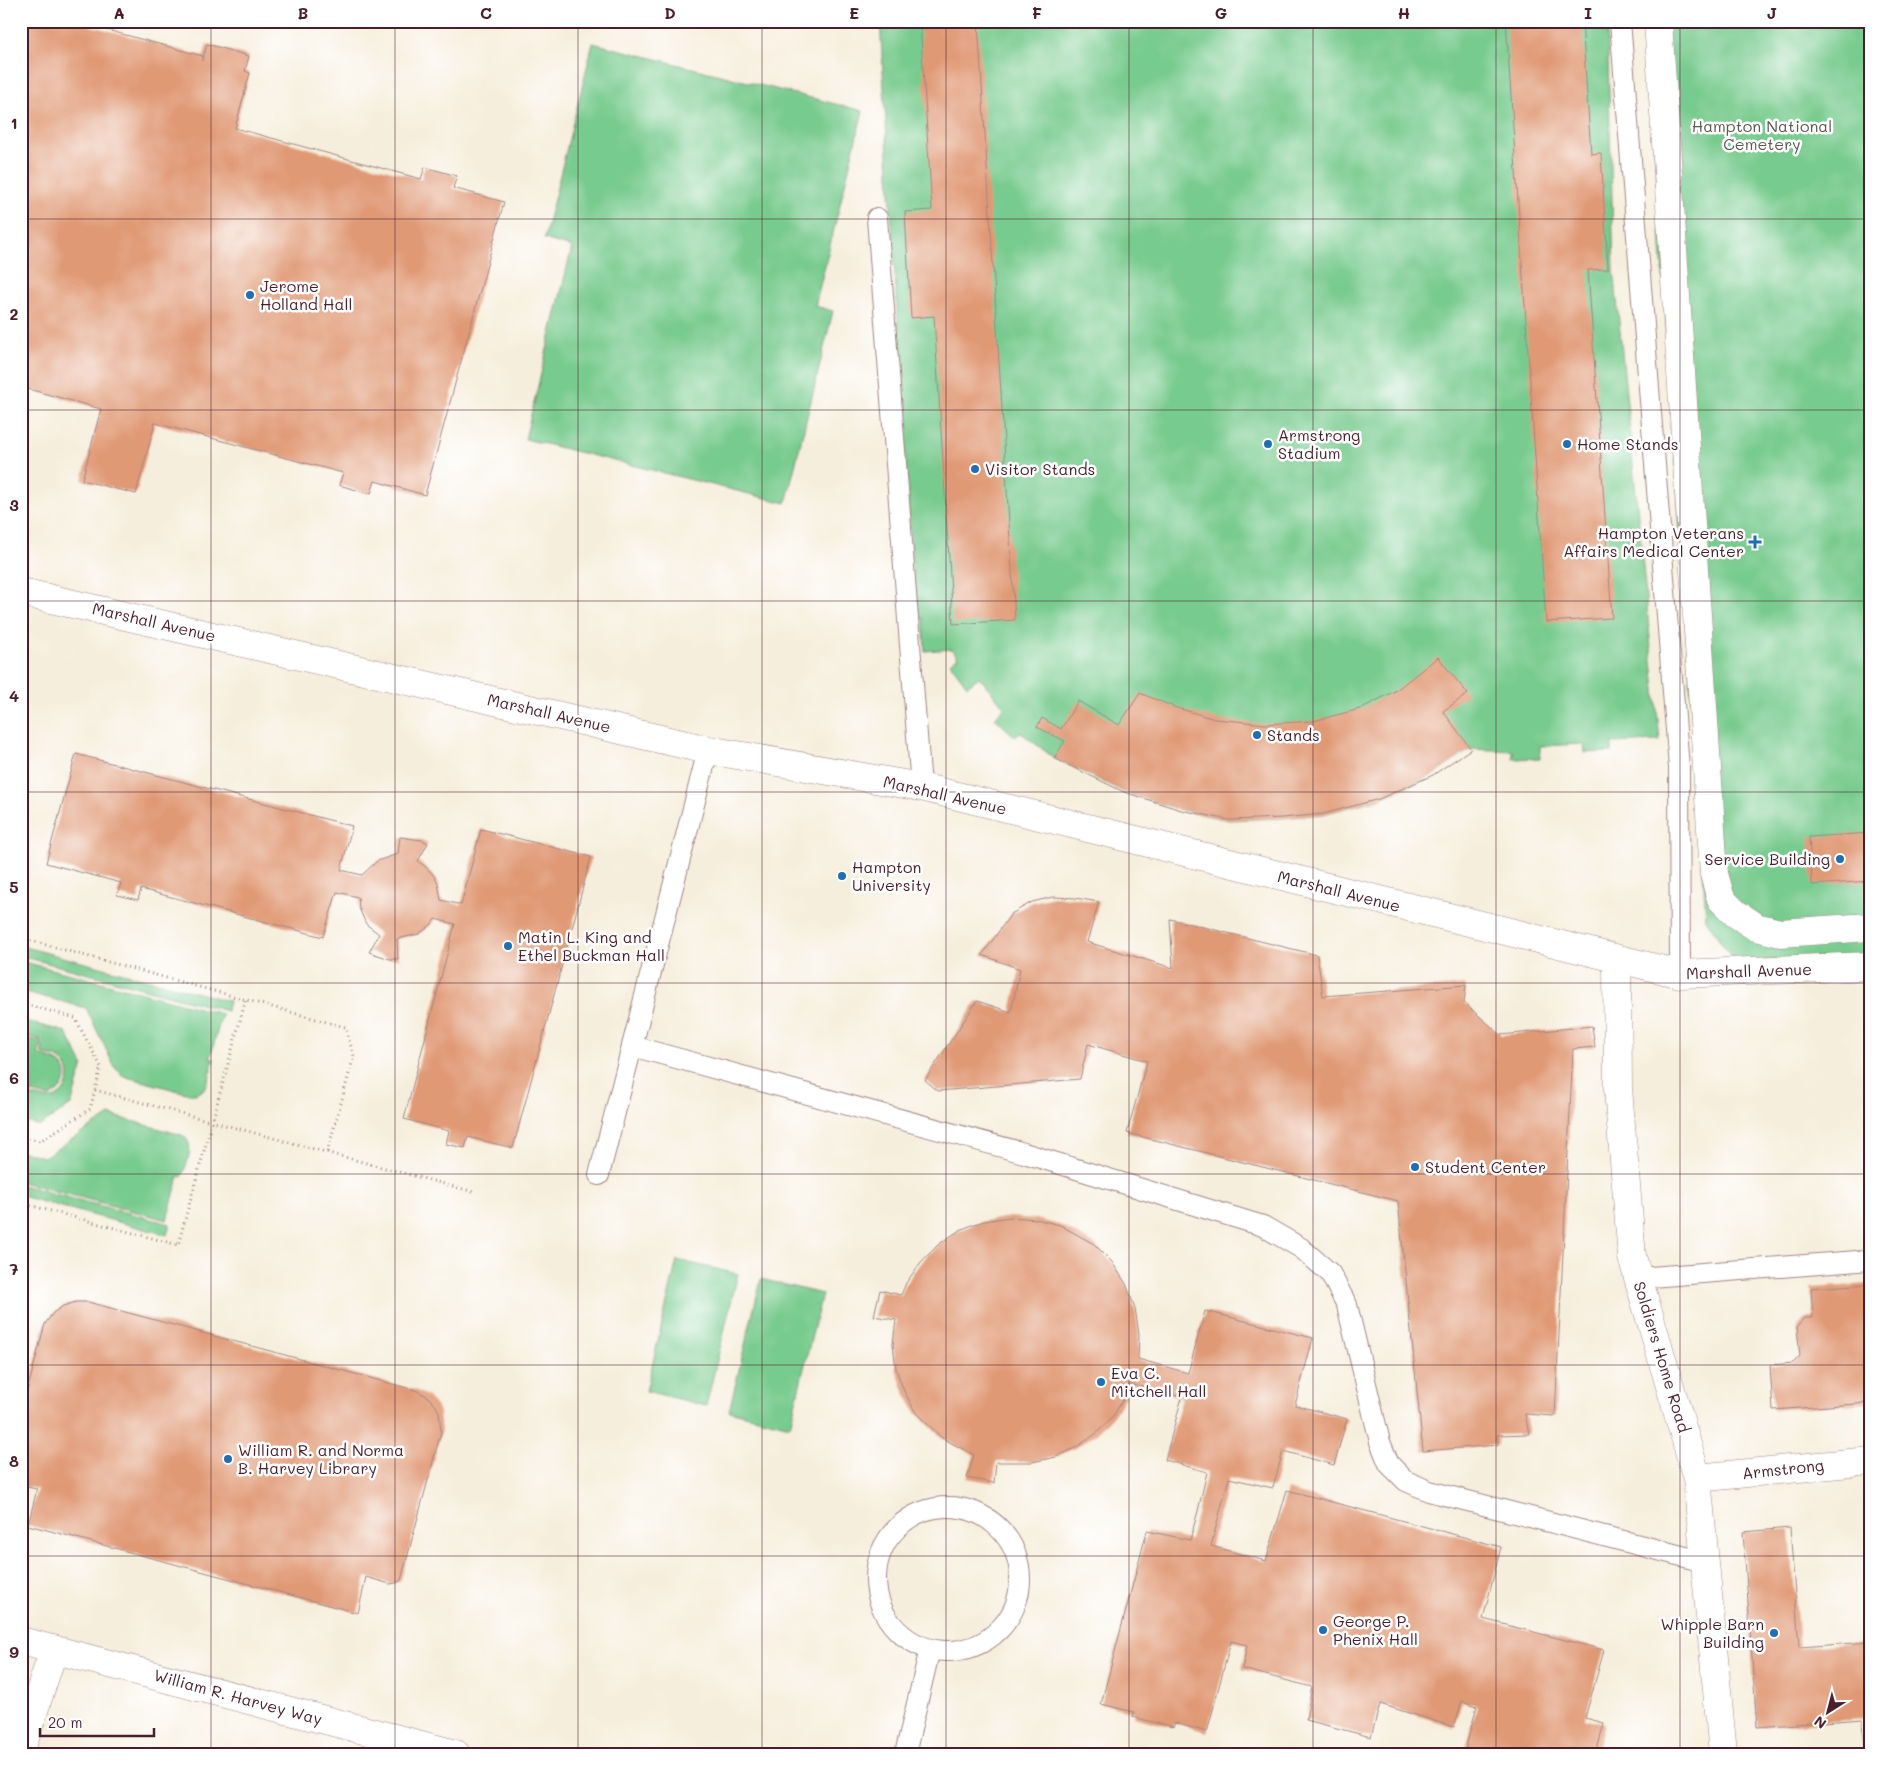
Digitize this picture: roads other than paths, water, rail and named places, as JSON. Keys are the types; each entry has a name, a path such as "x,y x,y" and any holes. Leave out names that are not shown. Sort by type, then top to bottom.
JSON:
{"street":[{"path":"1658,21 1714,874 1721,899 1735,913 1756,927 1780,933 1870,927"},
{"name":"Marshall Avenue","path":"21,592 708,750 921,787 1680,974 1870,966"},
{"name":"Soldiers Home Road","path":"1617,960 1618,1089 1632,1257 1697,1478 1722,1754"},
{"name":"Armstrong","path":"1697,1478 1870,1461"},
{"name":"William R. Harvey Way","path":"21,1641 456,1754"},
{"path":"21,1750 54,1649"}],"lane":[{"path":"1620,21 1679,768 1680,974"},
{"path":"877,218 921,787"},
{"path":"598,1175 708,750"},
{"path":"632,1046 1024,1153 1263,1226 1300,1248 1330,1273 1347,1305 1380,1442 1389,1464 1406,1481 1430,1491 1705,1562"},
{"path":"1638,1278 1870,1260"},
{"path":"955,1506 974,1512 992,1521 1007,1536 1017,1554 1021,1576 1018,1598 1009,1619 994,1636 974,1646 952,1651 930,1649 909,1640 893,1626 881,1607 875,1586 877,1564 884,1543 898,1526 915,1514 934,1507 955,1506"},
{"path":"905,1754 930,1649"}],"place":[{"name":"Jerome Holland Hall","path":"250,295"},
{"name":"Armstrong Stadium","path":"1268,444"},
{"name":"Home Stands","path":"1567,444"},
{"name":"Visitor Stands","path":"975,469"},
{"name":"Hampton Veterans Affairs Medical Center","path":"1755,542"},
{"name":"Stands","path":"1257,735"},
{"name":"Service Building","path":"1840,859"},
{"name":"Hampton University","path":"842,876"},
{"name":"Matin L. King and Ethel Buckman Hall","path":"508,946"},
{"name":"Student Center","path":"1415,1167"},
{"name":"Eva C. Mitchell Hall","path":"1101,1382"},
{"name":"William R. and Norma B. Harvey Library","path":"228,1459"},
{"name":"George P. Phenix Hall","path":"1323,1630"},
{"name":"Whipple Barn Building","path":"1774,1633"}],"park label":[{"name":"Hampton National Cemetery","path":"1762,135"}]}
